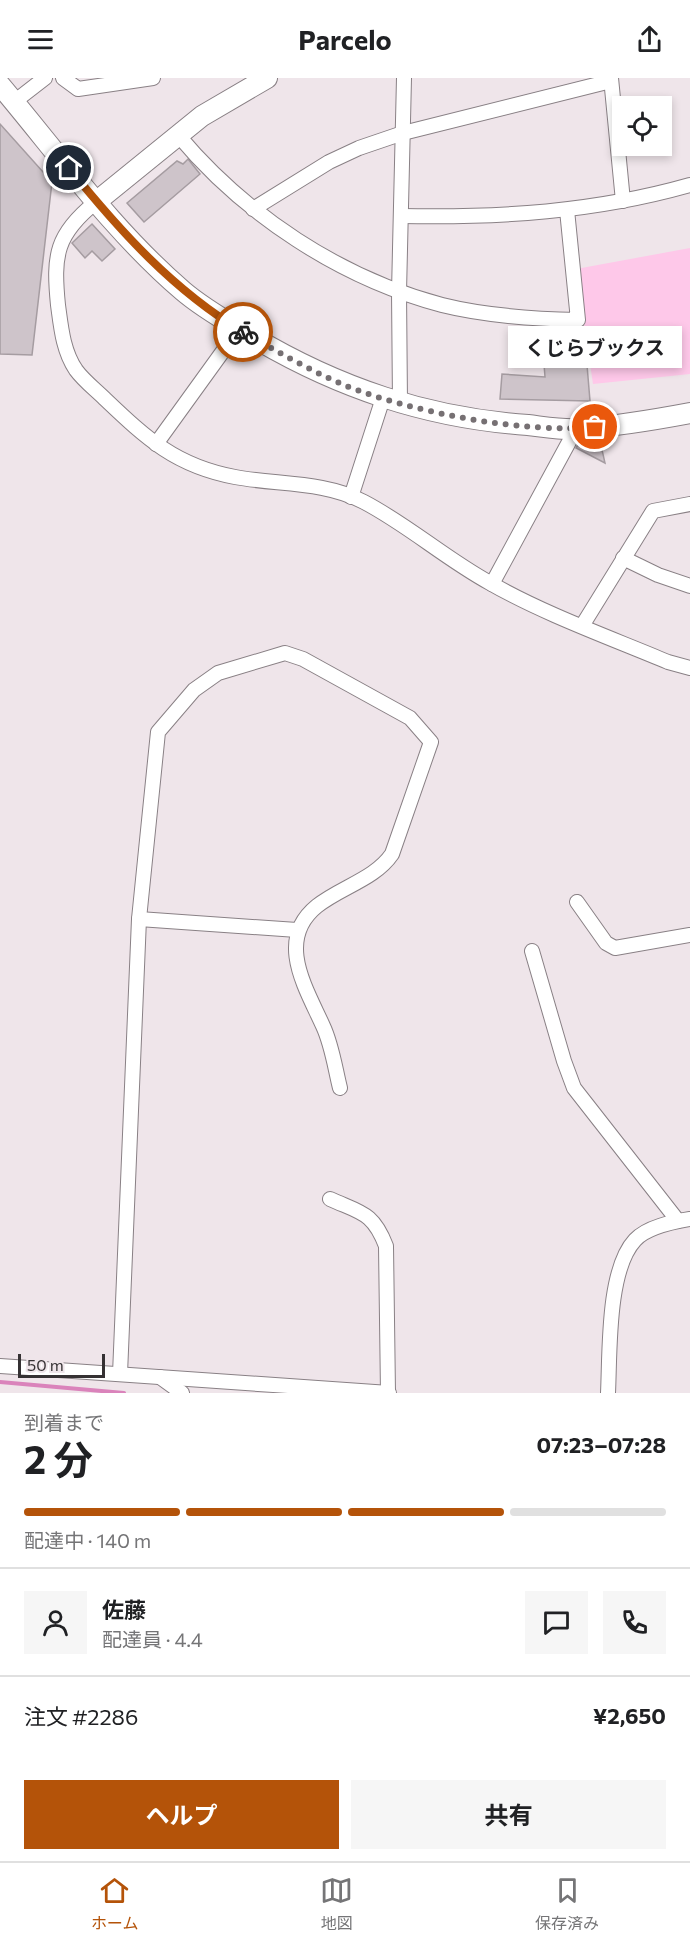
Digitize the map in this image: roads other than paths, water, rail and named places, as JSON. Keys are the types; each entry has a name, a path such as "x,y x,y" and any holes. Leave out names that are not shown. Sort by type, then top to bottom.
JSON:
{"street":[{"path":"14,102 45,78"},
{"path":"63,78 78,88 153,78"},
{"path":"267,78 202,116 77,217 64,234 57,253 57,291 66,351 77,371 144,436 174,457 211,472 309,486 362,501 444,556 492,584 582,626 668,662 690,668"},
{"path":"351,497 392,400 399,292 404,78"},
{"path":"253,209 328,162 403,133 611,80 623,201"},
{"path":"0,85 96,202 140,251 184,292 292,361 346,386 392,400 501,423 576,429 690,413"},
{"path":"178,135 200,163 253,209 316,251 399,292 443,305 483,313 535,319 578,320 567,210"},
{"path":"401,216 507,216 567,210 623,201 690,185"},
{"path":"156,444 239,329"},
{"path":"492,584 576,429"},
{"path":"582,626 653,512 690,504"},
{"path":"623,558 658,575 690,586"},
{"path":"120,1374 139,919 158,732 194,690 218,673 285,653 303,659 410,718 431,742 392,854 384,866 316,906 297,930 296,950 300,976 324,1028 340,1088"},
{"path":"577,902 599,934 615,948 690,935"},
{"path":"139,919 297,930"},
{"path":"532,951 574,1088 684,1220 648,1231 635,1239 625,1253 614,1293 608,1393"},
{"path":"0,1366 389,1393 386,1246 378,1225 330,1199"},
{"path":"158,1376 182,1393"}],"waterway":[{"path":"0,1382 124,1393"}],"place":[{"name":"くじらブックス","path":"595,427"}]}
